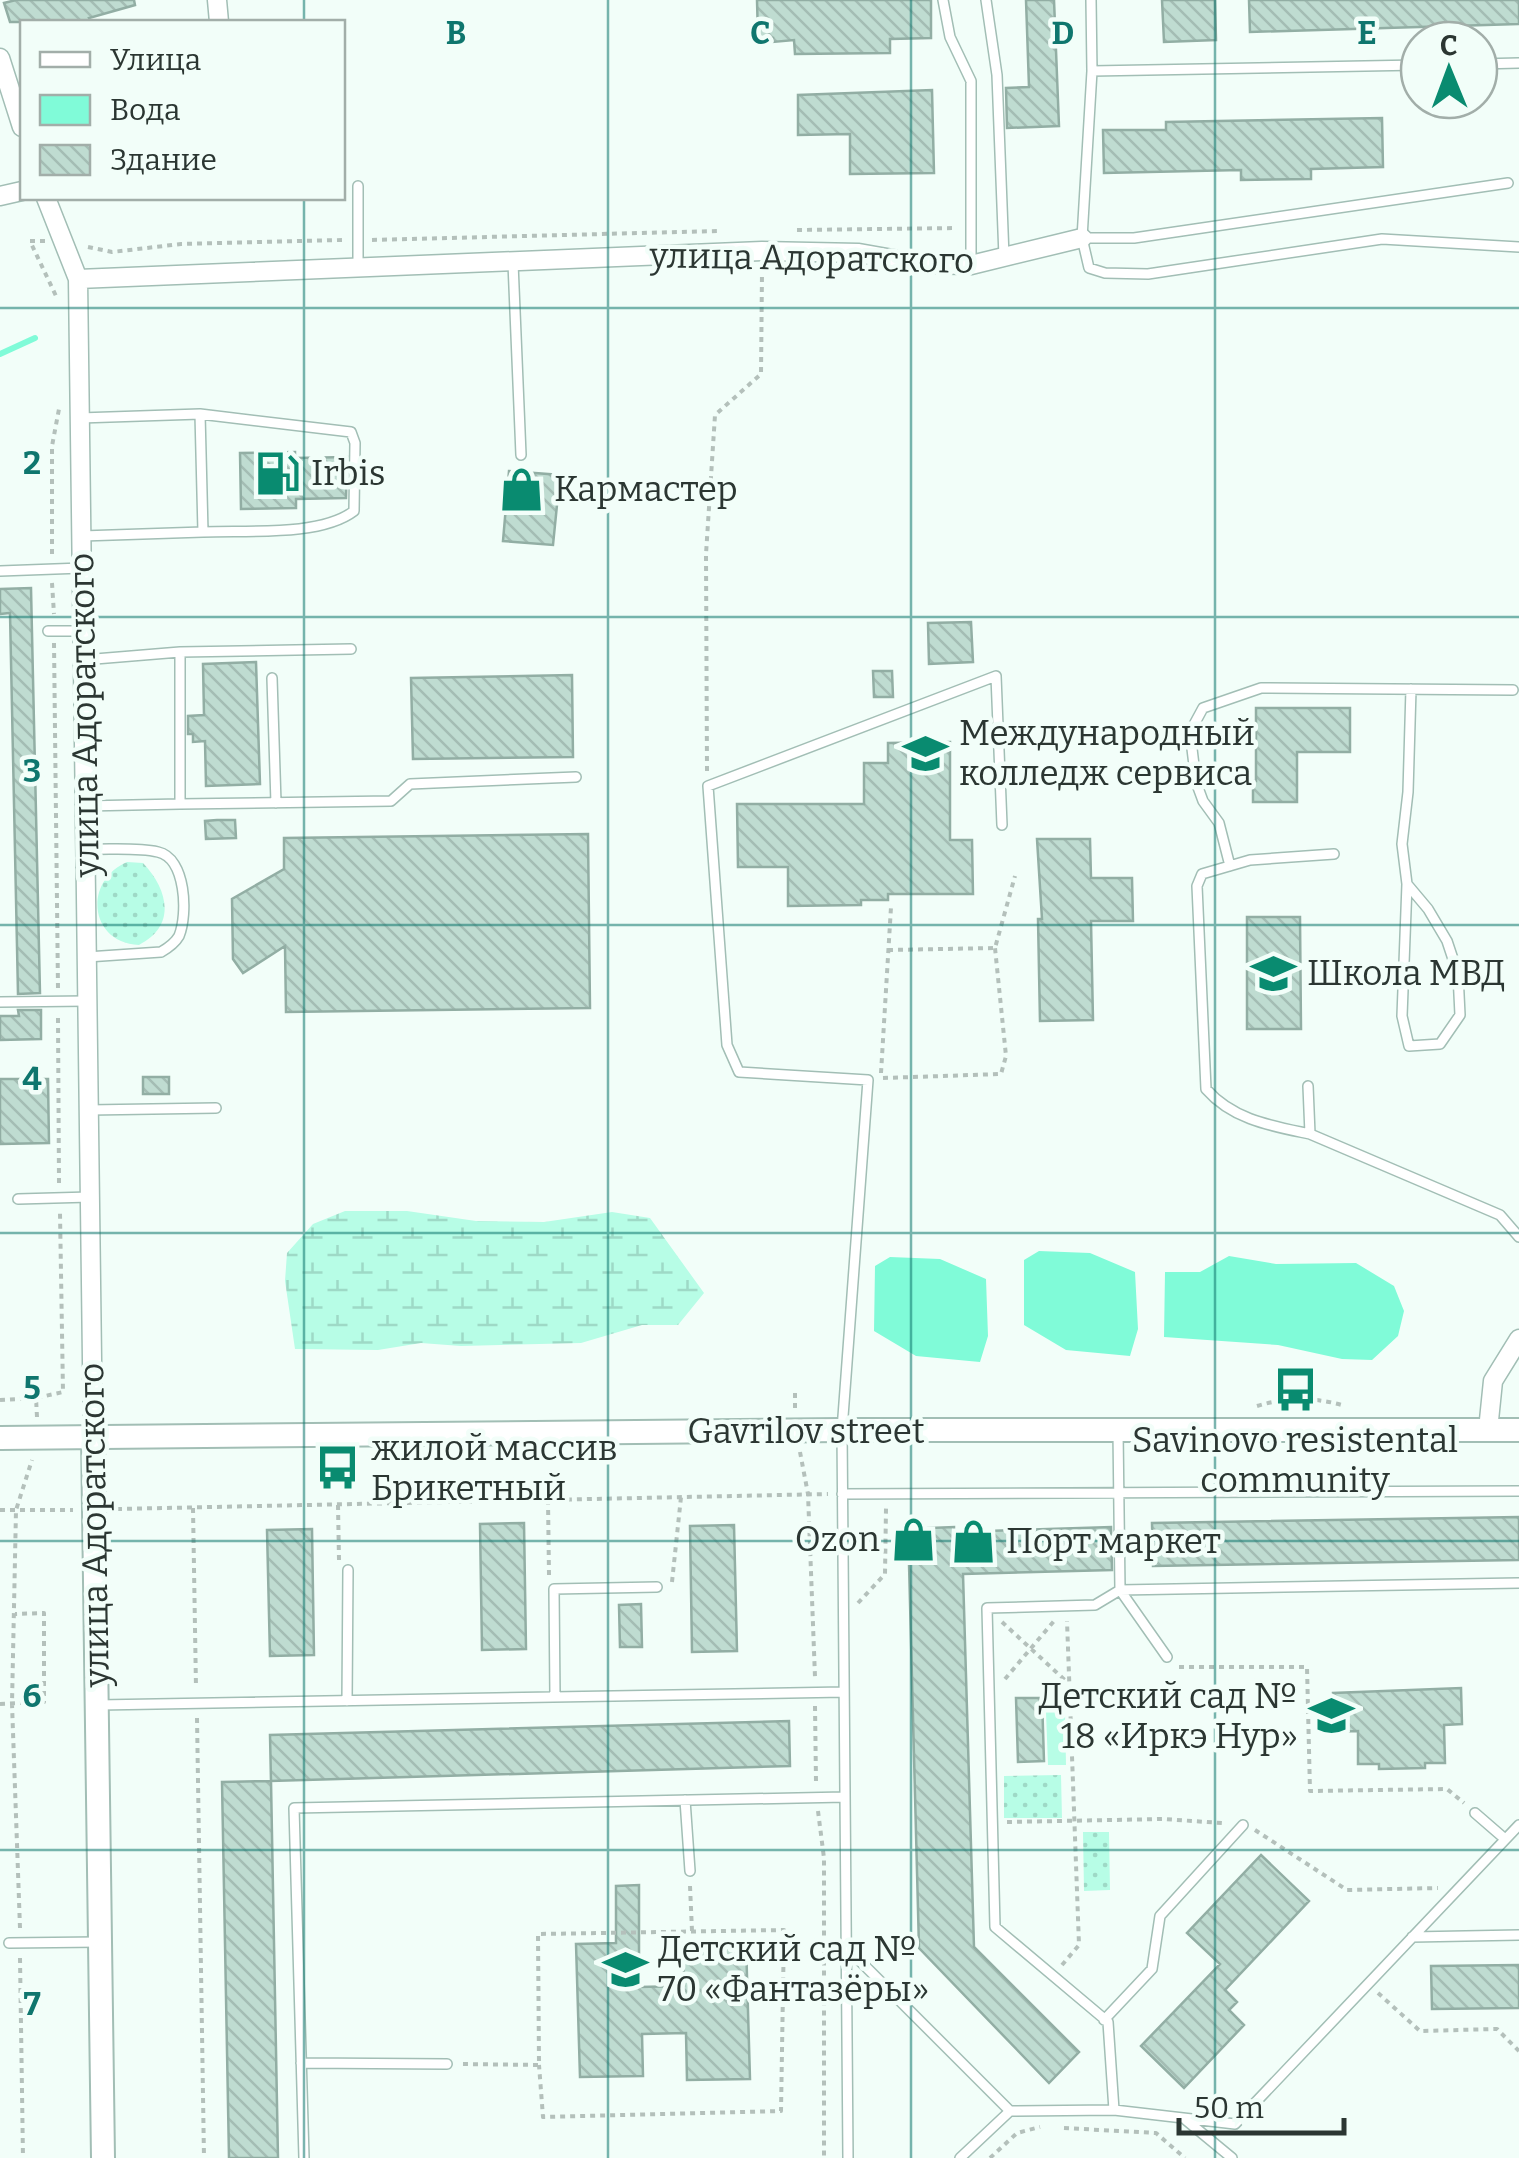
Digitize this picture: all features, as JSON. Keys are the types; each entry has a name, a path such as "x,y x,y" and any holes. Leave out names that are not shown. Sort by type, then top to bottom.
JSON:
{"street":[{"path":"0,58 20,121"},
{"path":"47,200 78,280"},
{"name":"улица Адоратского","path":"102,2158 78,280 762,251 859,253 921,264 971,265 1082,238"},
{"path":"1488,1430 1494,1381 1519,1339"},
{"name":"Gavrilov street","path":"0,1438 842,1430 1519,1430"}],"lane":[{"path":"943,0 950,36 971,80 971,265"},
{"path":"986,0 997,75 1004,257"},
{"path":"1091,0 1092,71 1082,238 1084,262 1089,268 1126,274 1176,271 1382,239 1519,248"},
{"path":"1092,71 1399,65"},
{"path":"1082,238 1134,238 1508,183"},
{"path":"358,186 358,268"},
{"path":"513,262 521,455"},
{"path":"200,414 203,532"},
{"path":"80,418 200,414 351,432 355,443 354,511 347,516 310,527 82,536"},
{"path":"0,571 82,568"},
{"path":"51,631 83,631"},
{"path":"82,660 180,652 351,649"},
{"path":"180,652 180,804"},
{"path":"848,2158 842,1430 868,1080 739,1072 726,1046 708,786 996,676 1002,825"},
{"path":"272,678 276,803"},
{"path":"1230,866 1218,823 1196,782 1190,732 1202,708 1261,688 1513,690"},
{"path":"1406,884 1428,909 1447,941 1458,974 1460,1015 1440,1044 1410,1046 1402,1016 1406,884 1402,844 1412,689"},
{"path":"85,806 391,800 410,784 576,777"},
{"path":"86,850 160,852 174,862 182,881 179,935 161,952 87,956"},
{"path":"1334,854 1250,860 1202,874 1198,886 1206,1090 1220,1105 1258,1123 1310,1134 1500,1215 1519,1236"},
{"path":"0,1002 88,1001"},
{"path":"1308,1086 1310,1134"},
{"path":"89,1110 216,1108"},
{"path":"18,1199 90,1197"},
{"path":"1118,1430 1120,1590 1167,1657"},
{"path":"842,1494 1519,1492"},
{"path":"347,1702 348,1570"},
{"path":"1114,2110 1108,2022 995,1926 988,1608 1096,1605 1120,1590 1519,1583"},
{"path":"555,1697 554,1589 658,1588"},
{"path":"96,1706 844,1692"},
{"path":"304,2158 294,1808 845,1797"},
{"path":"686,1800 690,1872"},
{"path":"1475,1812 1505,1839"},
{"path":"1104,2020 1152,1969 1160,1916 1243,1825"},
{"path":"960,2158 1010,2112 1114,2110 1235,2124 1519,1825"},
{"path":"1412,1937 1519,1935"},
{"path":"14,1943 99,1942"},
{"path":"846,1947 1010,2112"},
{"path":"302,2063 447,2064"},
{"path":"1184,2118 1232,2158"}],"path":[{"path":"793,230 971,228"},
{"path":"58,303 30,241 64,242 112,252 181,244 734,231"},
{"path":"708,786 706,554 715,416 761,374 762,251"},
{"path":"0,1400 63,1392 51,631 52,446 58,410"},
{"path":"868,1080 1000,1074 1006,1056 995,948 1015,876"},
{"path":"888,950 995,948"},
{"path":"794,1393 796,1431 808,1494 816,1797 824,1858 824,2158"},
{"path":"23,2158 14,1943 12,1704 16,1510 39,1437 36,1398"},
{"path":"0,1510 842,1494"},
{"path":"844,1618 885,1574 886,1494"},
{"path":"658,1588 672,1584 681,1497"},
{"path":"548,1500 549,1587 554,1589"},
{"path":"338,1505 339,1562 348,1570"},
{"path":"193,1508 204,2158"},
{"path":"990,1697 1067,1606"},
{"path":"1054,1976 1079,1944 1067,1606"},
{"path":"988,1608 1070,1684"},
{"path":"0,1704 44,1702 44,1613 15,1614"},
{"path":"1167,1657 1174,1667 1307,1668 1310,1790 1447,1788 1475,1812"},
{"path":"690,1872 692,1932"},
{"path":"784,1930 781,2111 543,2118 539,2065 538,1934 784,1930"},
{"path":"1368,1984 1420,2031 1497,2029 1519,2051"},
{"path":"447,2064 539,2065"},
{"path":"990,2158 1017,2133 1043,2126"},
{"path":"1062,2128 1156,2133 1185,2158"}],"green space":[{"path":"127,862 143,863 152,873 165,907 159,928 139,945 110,934 98,910 103,883"},
{"path":"345,1211 407,1211 476,1221 544,1222 612,1212 650,1218 704,1293 678,1325 642,1325 581,1343 421,1343 378,1350 295,1349 285,1281 287,1253 313,1224"},
{"path":"1065,1711 1066,1765 1048,1765 1046,1712"},
{"path":"1061,1775 1062,1818 1004,1818 1004,1776"},
{"path":"1083,1832 1109,1832 1110,1890 1084,1891"}],"water":[{"path":"1039,1251 1090,1253 1135,1272 1138,1329 1130,1356 1066,1350 1024,1325 1024,1260"},
{"path":"1229,1256 1276,1264 1356,1263 1394,1286 1404,1311 1398,1336 1372,1360 1342,1359 1278,1345 1164,1337 1165,1272 1200,1272"},
{"path":"890,1257 940,1259 986,1279 988,1336 980,1362 916,1356 874,1331 875,1266"}],"building":[{"path":"134,0 135,5 90,20 10,22 4,3"},
{"path":"757,0 931,0 931,38 890,39 890,53 795,54 794,40 773,42 773,38 758,38"},
{"path":"1026,0 1054,0 1059,126 1007,128 1006,88 1029,87"},
{"path":"1162,0 1215,0 1216,40 1164,42"},
{"path":"1249,0 1519,0 1519,24 1499,25 1499,20 1399,20 1399,28 1250,32"},
{"path":"932,90 934,173 850,174 850,134 798,135 798,95"},
{"path":"1382,118 1383,167 1311,169 1311,179 1241,180 1241,170 1104,173 1103,130 1166,130 1166,122"},
{"path":"295,452 295,458 347,457 346,498 296,499 296,508 241,509 240,453"},
{"path":"509,471 560,475 553,545 503,541"},
{"path":"31,588 40,993 18,994 10,613 0,614 0,589"},
{"path":"971,622 973,662 929,664 928,623"},
{"path":"256,662 260,784 206,786 205,741 193,742 193,734 188,734 188,716 204,715 203,664"},
{"path":"873,671 892,671 893,697 874,697"},
{"path":"572,675 573,757 413,759 411,678"},
{"path":"1256,708 1350,708 1350,752 1297,752 1297,802 1253,802"},
{"path":"950,742 950,840 972,840 973,894 888,894 888,900 861,900 861,905 788,906 788,867 738,867 737,804 864,804 864,763 888,763 888,743"},
{"path":"235,820 236,838 206,839 205,821"},
{"path":"588,834 590,1008 286,1012 285,946 243,973 233,959 232,899 284,869 284,838"},
{"path":"1037,839 1090,839 1091,878 1132,878 1133,921 1091,921 1093,1020 1040,1021 1038,919 1042,919"},
{"name":"Школа МВД","path":"1247,917 1300,917 1301,1029 1247,1029"},
{"path":"18,1010 41,1010 41,1039 0,1040 0,1016 19,1016"},
{"path":"143,1077 169,1077 169,1094 143,1094"},
{"path":"0,1079 48,1079 49,1143 0,1144"},
{"path":"1519,1517 1519,1560 1153,1566 1152,1523"},
{"path":"524,1523 526,1649 482,1650 480,1524"},
{"path":"734,1525 737,1651 692,1652 690,1526"},
{"path":"954,1527 954,1532 1111,1527 1112,1570 963,1574 974,1947 1079,2052 1049,2083 919,1948 905,1529"},
{"path":"312,1529 314,1655 270,1656 267,1530"},
{"path":"641,1604 642,1647 620,1647 619,1605"},
{"path":"1461,1688 1462,1724 1444,1725 1445,1763 1425,1763 1425,1768 1379,1769 1379,1764 1358,1764 1358,1731 1333,1732 1333,1693"},
{"path":"1016,1698 1042,1698 1044,1761 1018,1762"},
{"path":"789,1721 790,1766 271,1781 270,1735"},
{"path":"271,1781 278,2158 229,2158 222,1782"},
{"path":"1261,1855 1309,1901 1225,1990 1237,2002 1229,2010 1244,2025 1184,2088 1141,2046 1220,1964 1187,1933"},
{"path":"639,1885 639,1987 684,1986 683,1943 746,1942 750,2079 687,2080 686,2033 642,2034 643,2076 580,2077 576,1944 616,1943 616,1886"},
{"path":"1519,1965 1519,2008 1432,2009 1431,1966"}],"waterway":[{"path":"0,354 35,338"}],"place":[{"name":"Irbis","path":"278,473"},
{"name":"Кармастер","path":"521,489"},
{"name":"Международный колледж сервиса","path":"926,753"},
{"name":"Школа МВД","path":"1274,973"},
{"name":"Savinovo resistental community","path":"1295,1390"},
{"name":"жилой массив Брикетный","path":"338,1468"},
{"name":"Ozon","path":"913,1539"},
{"name":"Порт маркет","path":"973,1541"},
{"name":"Детский сад № 18 «Иркэ Нур»","path":"1331,1716"},
{"name":"Детский сад № 70 «Фантазёры»","path":"625,1969"}]}
